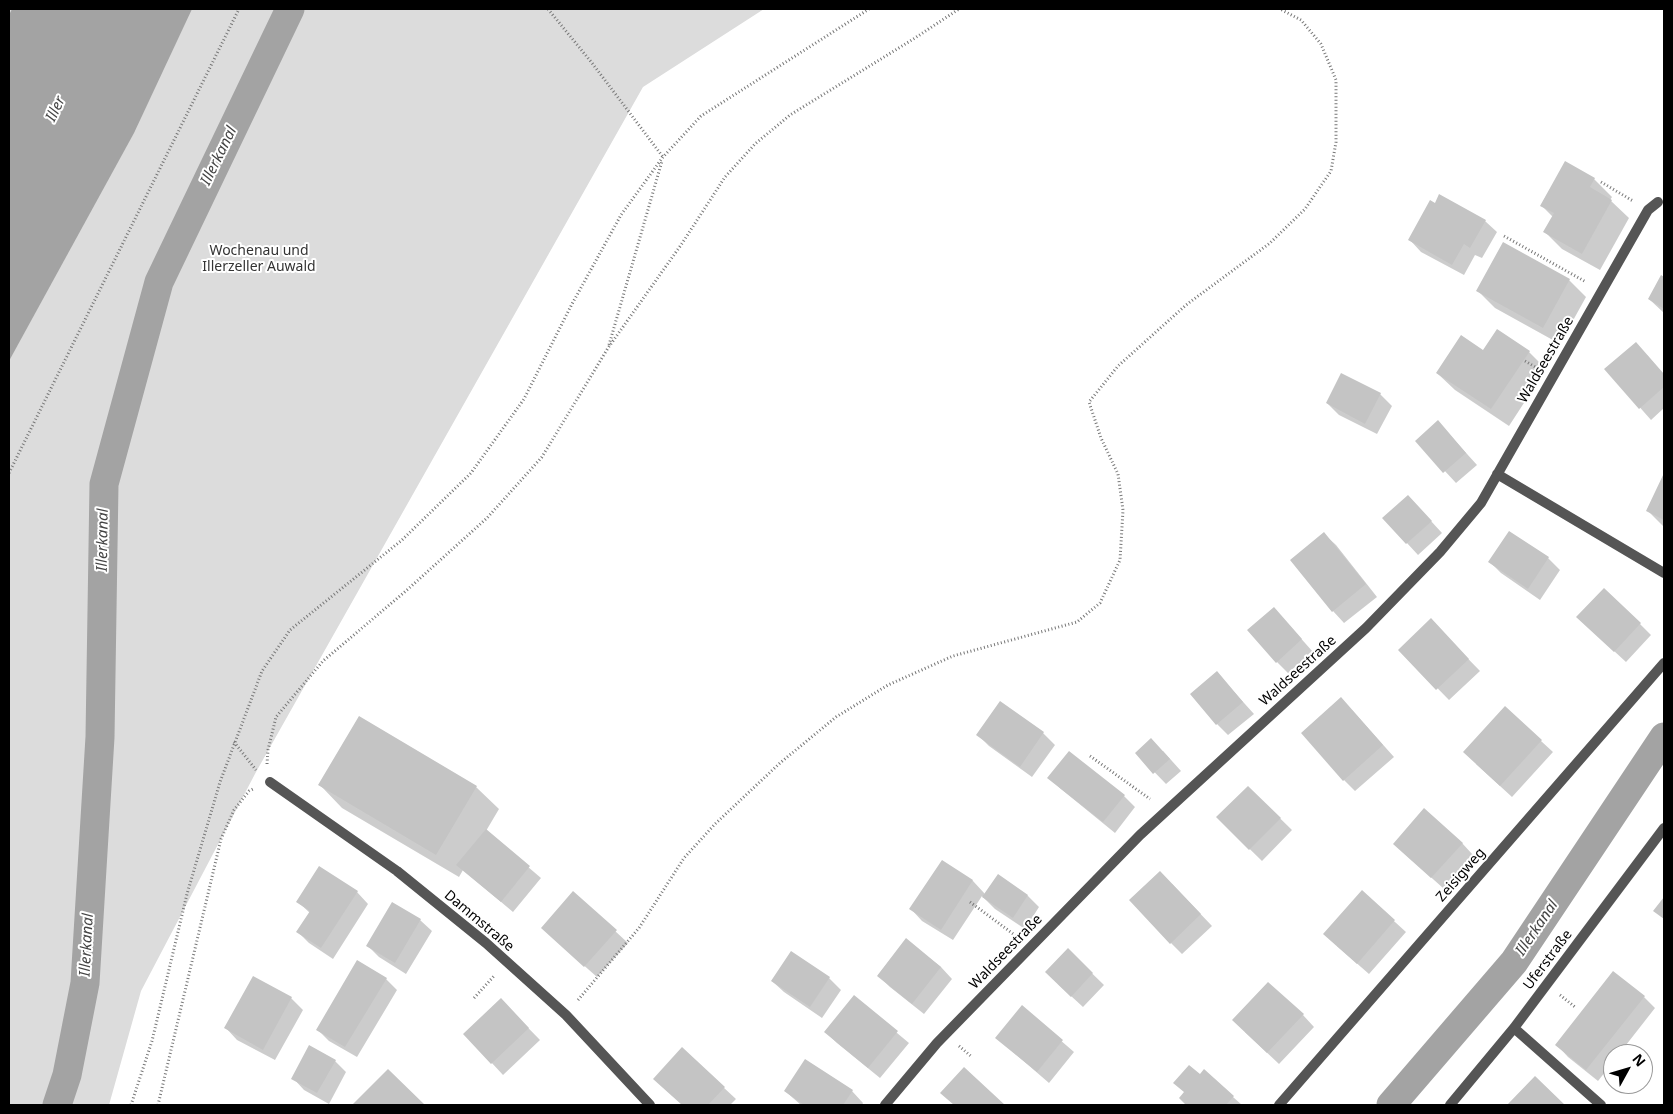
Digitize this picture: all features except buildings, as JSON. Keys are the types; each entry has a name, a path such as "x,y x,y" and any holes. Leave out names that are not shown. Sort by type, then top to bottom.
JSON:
{"street":[{"name":"Waldseestraße","path":"885,1105 936,1043 1140,834 1366,628 1440,552 1481,503 1648,210 1658,202"},
{"path":"1497,474 1664,573"},
{"name":"Zeisigweg","path":"1280,1105 1664,663"},
{"name":"Dammstraße","path":"270,782 397,872 486,943 566,1015 650,1105"},
{"name":"Uferstraße","path":"1450,1105 1514,1028 1664,828"},
{"path":"1514,1028 1601,1105"}],"path":[{"path":"9,473 240,9"},
{"path":"548,9 592,63 663,157"},
{"path":"131,1105 152,1041 190,885 220,782 262,671 290,630 402,540 471,473 524,399 572,304 621,215 663,157 701,116 869,9"},
{"path":"158,1105 221,839 234,810 249,791 270,782 267,767 268,750 276,718 323,661 407,590 487,518 542,457 608,348 681,245 725,177 755,144 790,115 959,9"},
{"path":"566,1015 639,928 684,858 715,824 780,763 836,718 888,685 953,656 1077,622 1100,603 1120,560 1123,510 1118,474 1101,438 1089,402 1118,366 1186,305 1270,243 1305,209 1331,171 1336,142 1336,80 1321,44 1301,20 1280,9"},
{"path":"608,348 663,157"},
{"path":"1601,182 1648,210"},
{"path":"1504,236 1602,290"},
{"path":"234,742 248,758"},
{"path":"1090,756 1166,811"},
{"path":"970,902 1030,947"},
{"path":"474,998 506,961"}],"green space":[{"name":"Wochenau und Illerzeller Auwald","path":"9,9 764,9 643,87 256,772 141,991 109,1105 9,1105"}],"water":[{"name":"Iller","path":"12,9 192,9 134,133 9,361 9,15"}],"waterway":[{"name":"Illerkanal","path":"57,1105 67,1075 85,983 100,737 104,484 159,282 290,9"},
{"name":"Illerkanal","path":"1391,1105 1514,962 1664,737"}]}
